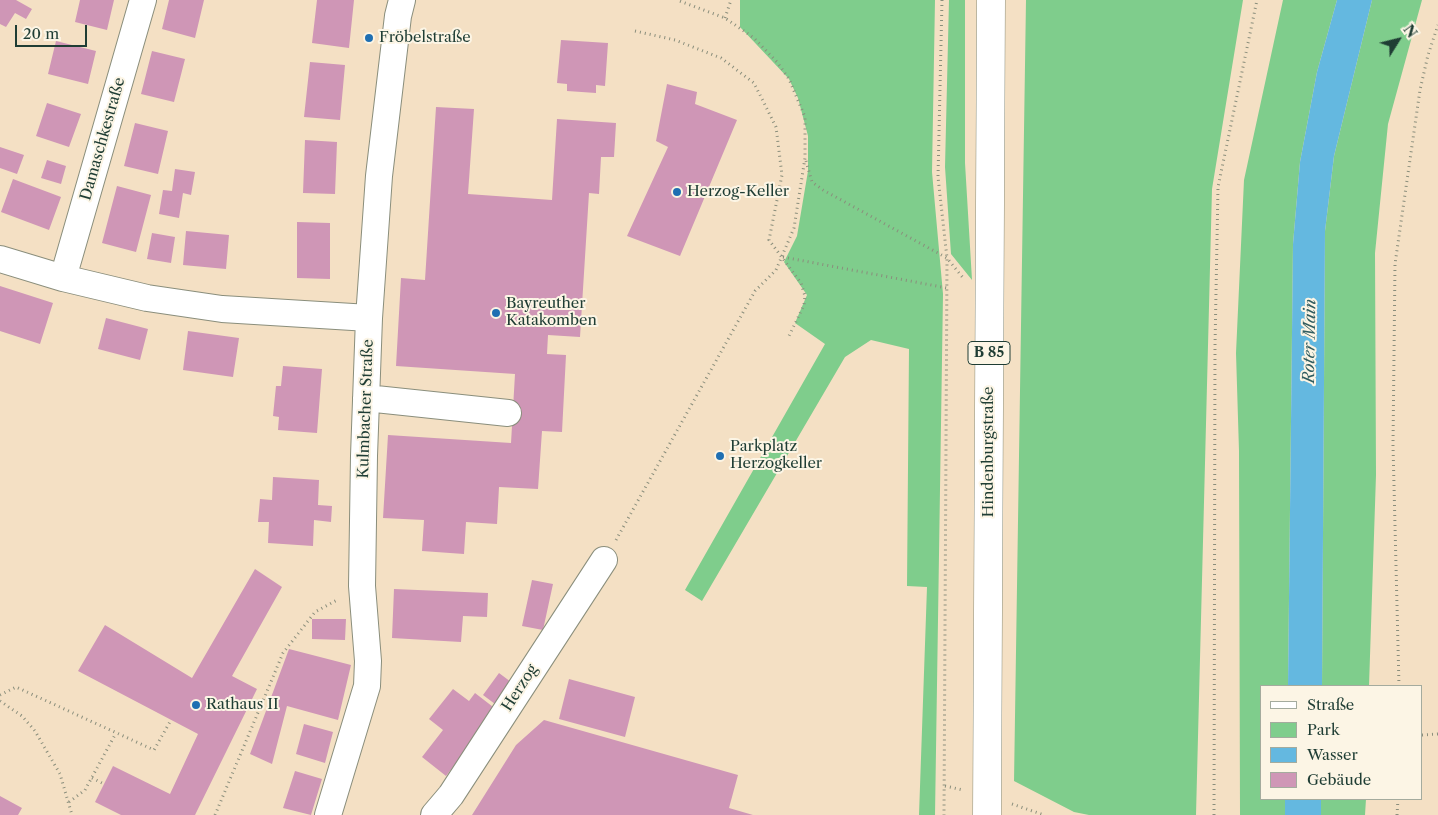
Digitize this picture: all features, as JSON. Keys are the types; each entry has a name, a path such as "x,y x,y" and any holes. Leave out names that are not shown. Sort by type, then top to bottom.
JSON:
{"main road":[{"name":"Hindenburgstraße","path":"987,805 991,0"}],"street":[{"name":"Damaschkestraße","path":"63,278 143,0"},
{"name":"Kulmbacher Straße","path":"328,815 367,686 368,661 362,586 369,318 379,176 398,16 402,0"},
{"path":"0,260 63,278 147,298 222,309 369,318"},
{"path":"366,398 508,413"},
{"name":"Herzog","path":"434,815 456,786 604,560"}],"path":[{"path":"604,560 755,291 776,270 794,228 805,158 805,117 789,79 766,49 725,18 677,0"},
{"path":"725,18 731,0"},
{"path":"942,0 938,177 947,258 944,815"},
{"path":"1214,815 1215,346 1218,187 1257,0"},
{"path":"1399,685 1394,445 1395,264 1420,90 1428,55 1438,25"},
{"path":"635,31 675,40 721,58 754,83 776,127 782,175 769,240 800,283 805,296 804,305 789,336"},
{"path":"805,158 812,182 823,190 947,258"},
{"path":"782,257 946,288"},
{"path":"215,815 283,653 315,612 362,586"},
{"path":"0,695 16,687 154,750 171,720"},
{"path":"0,701 22,716 36,731 57,767 72,815"},
{"path":"69,802 85,790 116,733"},
{"path":"1423,735 1438,734"},
{"path":"92,778 104,784"},
{"path":"1398,800 1398,815"},
{"path":"987,805 1044,815"}],"green space":[{"path":"740,0 935,0 932,172 943,294 935,815 919,815 927,587 907,586 909,349 871,340 845,357 702,601 685,590 825,344 795,323 807,295 784,262 797,236 808,171 808,136 798,98 789,79 740,27"},
{"path":"949,0 965,0 965,163 972,280 951,254 945,167"},
{"path":"1026,0 1243,0 1212,189 1196,815 1089,815 1074,812 1014,781"},
{"path":"1283,0 1337,0 1317,72 1300,162 1293,244 1288,685 1260,685 1260,800 1285,800 1285,815 1240,815 1239,451 1236,353 1244,180"},
{"path":"1372,0 1422,0 1388,124 1375,253 1376,475 1369,685 1322,685 1325,231 1334,156"},
{"path":"1321,800 1366,800 1365,815 1321,815"}],"water":[{"name":"Roter Main","path":"1337,0 1372,0 1334,156 1325,231 1322,685 1288,685 1293,244 1300,162 1317,72"},
{"path":"1285,800 1321,800 1321,815 1285,815"}],"building":[{"path":"0,0 16,0 32,9 26,19 15,13 6,27 0,24"},
{"path":"80,0 114,0 107,30 75,22"},
{"path":"169,0 204,0 195,38 162,29"},
{"path":"317,0 354,0 349,48 312,43"},
{"path":"561,40 608,43 605,86 596,85 596,93 567,91 567,84 557,83"},
{"path":"56,41 96,51 88,84 48,74"},
{"path":"152,51 185,59 174,102 141,94"},
{"path":"310,62 345,65 340,120 304,117"},
{"name":"Herzog-Keller","path":"667,84 697,92 695,104 737,120 680,256 627,236 668,147 656,141"},
{"path":"47,103 81,114 69,147 36,136"},
{"path":"436,107 474,109 468,194 552,200 557,119 616,123 614,157 601,157 599,194 589,193 580,337 548,335 547,354 566,355 562,432 542,431 538,489 499,487 497,524 466,522 464,554 422,551 424,520 383,518 388,435 511,443 515,374 396,366 401,278 425,280"},
{"path":"135,123 168,131 158,174 124,166"},
{"path":"305,140 337,142 335,194 303,193"},
{"path":"0,147 24,155 17,174 0,168"},
{"path":"47,160 66,166 61,184 41,178"},
{"path":"175,169 195,172 191,195 183,193 179,218 159,214 163,190 172,191"},
{"path":"13,179 61,197 49,230 1,212"},
{"path":"117,186 151,195 136,252 102,243"},
{"path":"297,222 330,223 330,279 297,278"},
{"path":"186,231 229,235 226,269 183,265"},
{"path":"152,233 175,237 171,263 147,259"},
{"path":"0,286 53,303 40,344 0,331"},
{"path":"106,318 148,329 140,360 98,349"},
{"path":"188,331 239,338 233,377 183,370"},
{"path":"283,366 322,369 317,433 278,430 279,417 273,416 276,386 281,386"},
{"path":"273,477 319,480 318,505 332,506 331,522 314,520 313,546 268,543 269,522 258,522 260,499 272,500"},
{"name":"Rathaus II","path":"255,569 282,587 232,676 257,689 195,815 121,815 95,802 113,766 170,794 198,734 78,671 105,625 192,678"},
{"path":"532,580 553,584 543,630 522,626"},
{"path":"394,589 488,593 487,617 463,616 461,642 392,638"},
{"path":"312,619 346,619 345,640 312,639"},
{"path":"289,649 351,665 338,720 287,706 272,764 250,754"},
{"path":"499,673 515,685 499,707 483,695"},
{"path":"569,679 635,697 625,737 559,719"},
{"path":"453,689 469,701 475,693 497,710 446,776 422,757 443,730 429,719"},
{"path":"544,720 738,775 729,808 753,815 472,815 516,745"},
{"path":"304,724 333,732 325,763 296,754"},
{"path":"295,771 322,779 311,815 283,808"},
{"path":"0,796 22,808 18,815 0,815"}],"place":[{"name":"Fröbelstraße","path":"369,38"},
{"name":"Herzog-Keller","path":"677,192"},
{"name":"Bayreuther Katakomben","path":"496,313"},
{"name":"Parkplatz Herzogkeller","path":"720,456"},
{"name":"Rathaus II","path":"196,705"}]}
